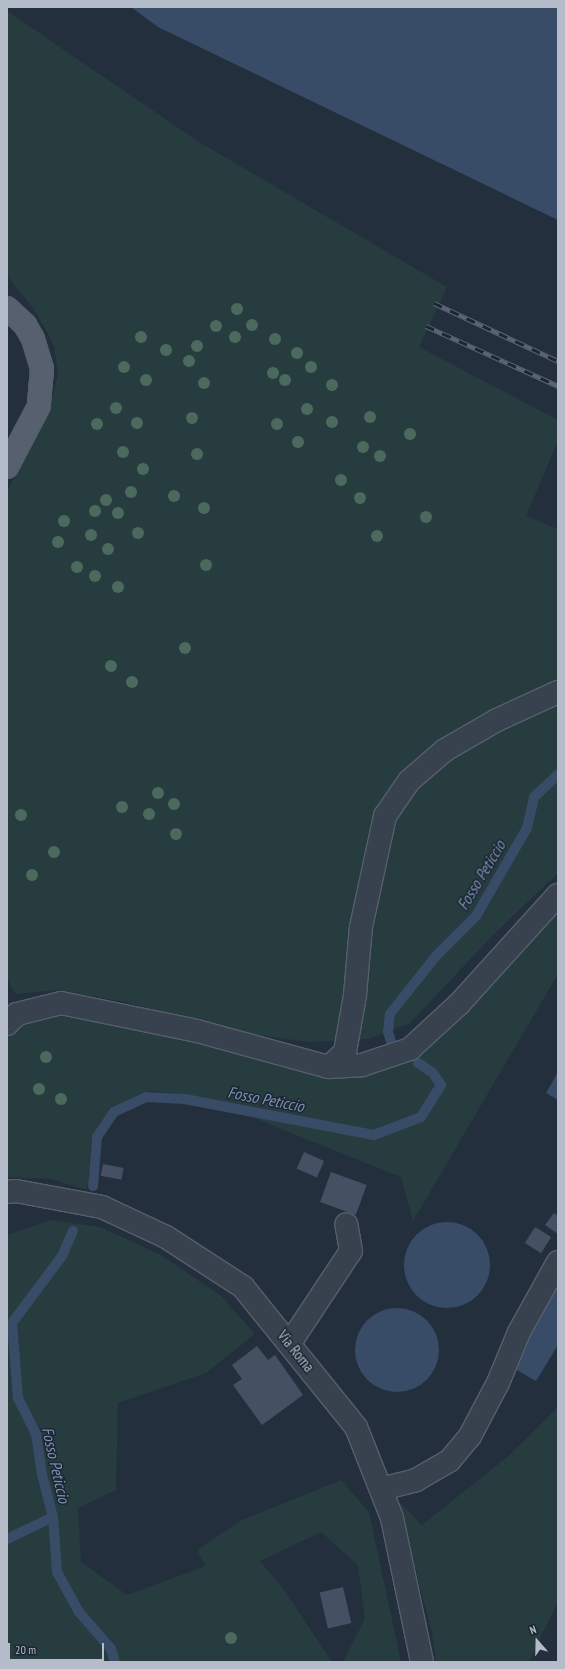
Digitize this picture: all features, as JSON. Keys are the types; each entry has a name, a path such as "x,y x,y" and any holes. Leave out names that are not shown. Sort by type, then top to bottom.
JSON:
{"main road":[{"path":"7,308 25,325 33,339 42,369 39,406 7,468"}],"street":[{"path":"329,1067 345,1052 355,995 361,927 385,816 409,781 446,750 497,720 558,692"},
{"path":"7,1024 17,1014 61,1003 197,1031 329,1067 362,1065 410,1049 459,1004 558,895"},
{"name":"Via Roma","path":"7,1192 16,1191 102,1207 166,1237 243,1287 290,1343 356,1427 392,1518 422,1662"},
{"path":"290,1343 351,1251 346,1224"},
{"path":"381,1489 416,1480 450,1460 470,1436 498,1383 519,1332 558,1262"}],"green space":[{"path":"7,11 199,142 447,287 419,347 558,420 558,441 526,516 558,529 558,873 492,936 409,1024 368,1039 309,1042 243,1033 125,1002 56,990 16,994 7,979 7,492 52,399 58,375 54,346 46,330 33,308 7,276"},
{"path":"558,904 558,974 413,1221 401,1177 259,1120 237,1104 175,1093 150,1091 110,1110 98,1125 91,1142 87,1190 51,1179 7,1177 7,1035 28,1018 49,1015 75,1015 359,1074 404,1063 422,1055"},
{"path":"51,1220 100,1227 159,1254 221,1296 255,1334 206,1373 118,1403 116,1490 78,1508 81,1562 127,1595 206,1566 197,1550 242,1520 341,1480 369,1512 401,1662 343,1662 365,1619 358,1565 321,1532 260,1561 285,1591 332,1662 7,1662 7,1235"},
{"path":"558,1407 558,1601 529,1662 436,1662 432,1633 398,1501 422,1525 505,1459"}],"water":[{"path":"131,7 558,7 558,220 158,27"},
{"path":"558,1072 558,1100 546,1093"},
{"path":"447,1222 463,1226 477,1235 486,1249 490,1265 486,1281 477,1295 463,1304 447,1308 431,1304 417,1295 408,1281 404,1265 408,1249 417,1235 431,1226"},
{"path":"558,1281 558,1345 536,1381 508,1365"},
{"path":"389,1308 405,1308 421,1315 432,1326 439,1342 439,1358 436,1366 427,1380 421,1385 405,1392 389,1392 373,1385 362,1374 355,1358 355,1342 362,1326 373,1315"}],"building":[{"path":"304,1152 324,1161 317,1177 297,1168"},
{"path":"103,1164 124,1168 121,1180 101,1176"},
{"path":"331,1172 367,1185 356,1215 320,1202"},
{"path":"554,1213 558,1216 558,1234 545,1225"},
{"path":"535,1227 551,1237 541,1253 525,1243"},
{"path":"257,1346 268,1360 275,1355 303,1395 262,1425 233,1385 242,1379 232,1365"},
{"path":"343,1587 351,1623 328,1628 320,1592"}],"waterway":[{"name":"Fosso Peticcio","path":"392,1045 388,1032 390,1014 436,956 476,916 527,828 534,797 558,775"},
{"name":"Fosso Peticcio","path":"93,1186 97,1137 114,1112 146,1097 185,1099 374,1135 421,1117 441,1085 433,1073 418,1063"},
{"name":"Fosso Peticcio","path":"73,1231 62,1256 12,1323 18,1398 36,1434 42,1474 53,1517 57,1572 79,1612 111,1649 115,1662"},
{"path":"7,1539 53,1517"}],"railway":[{"path":"434,303 558,361"},
{"path":"426,326 558,386"}]}
